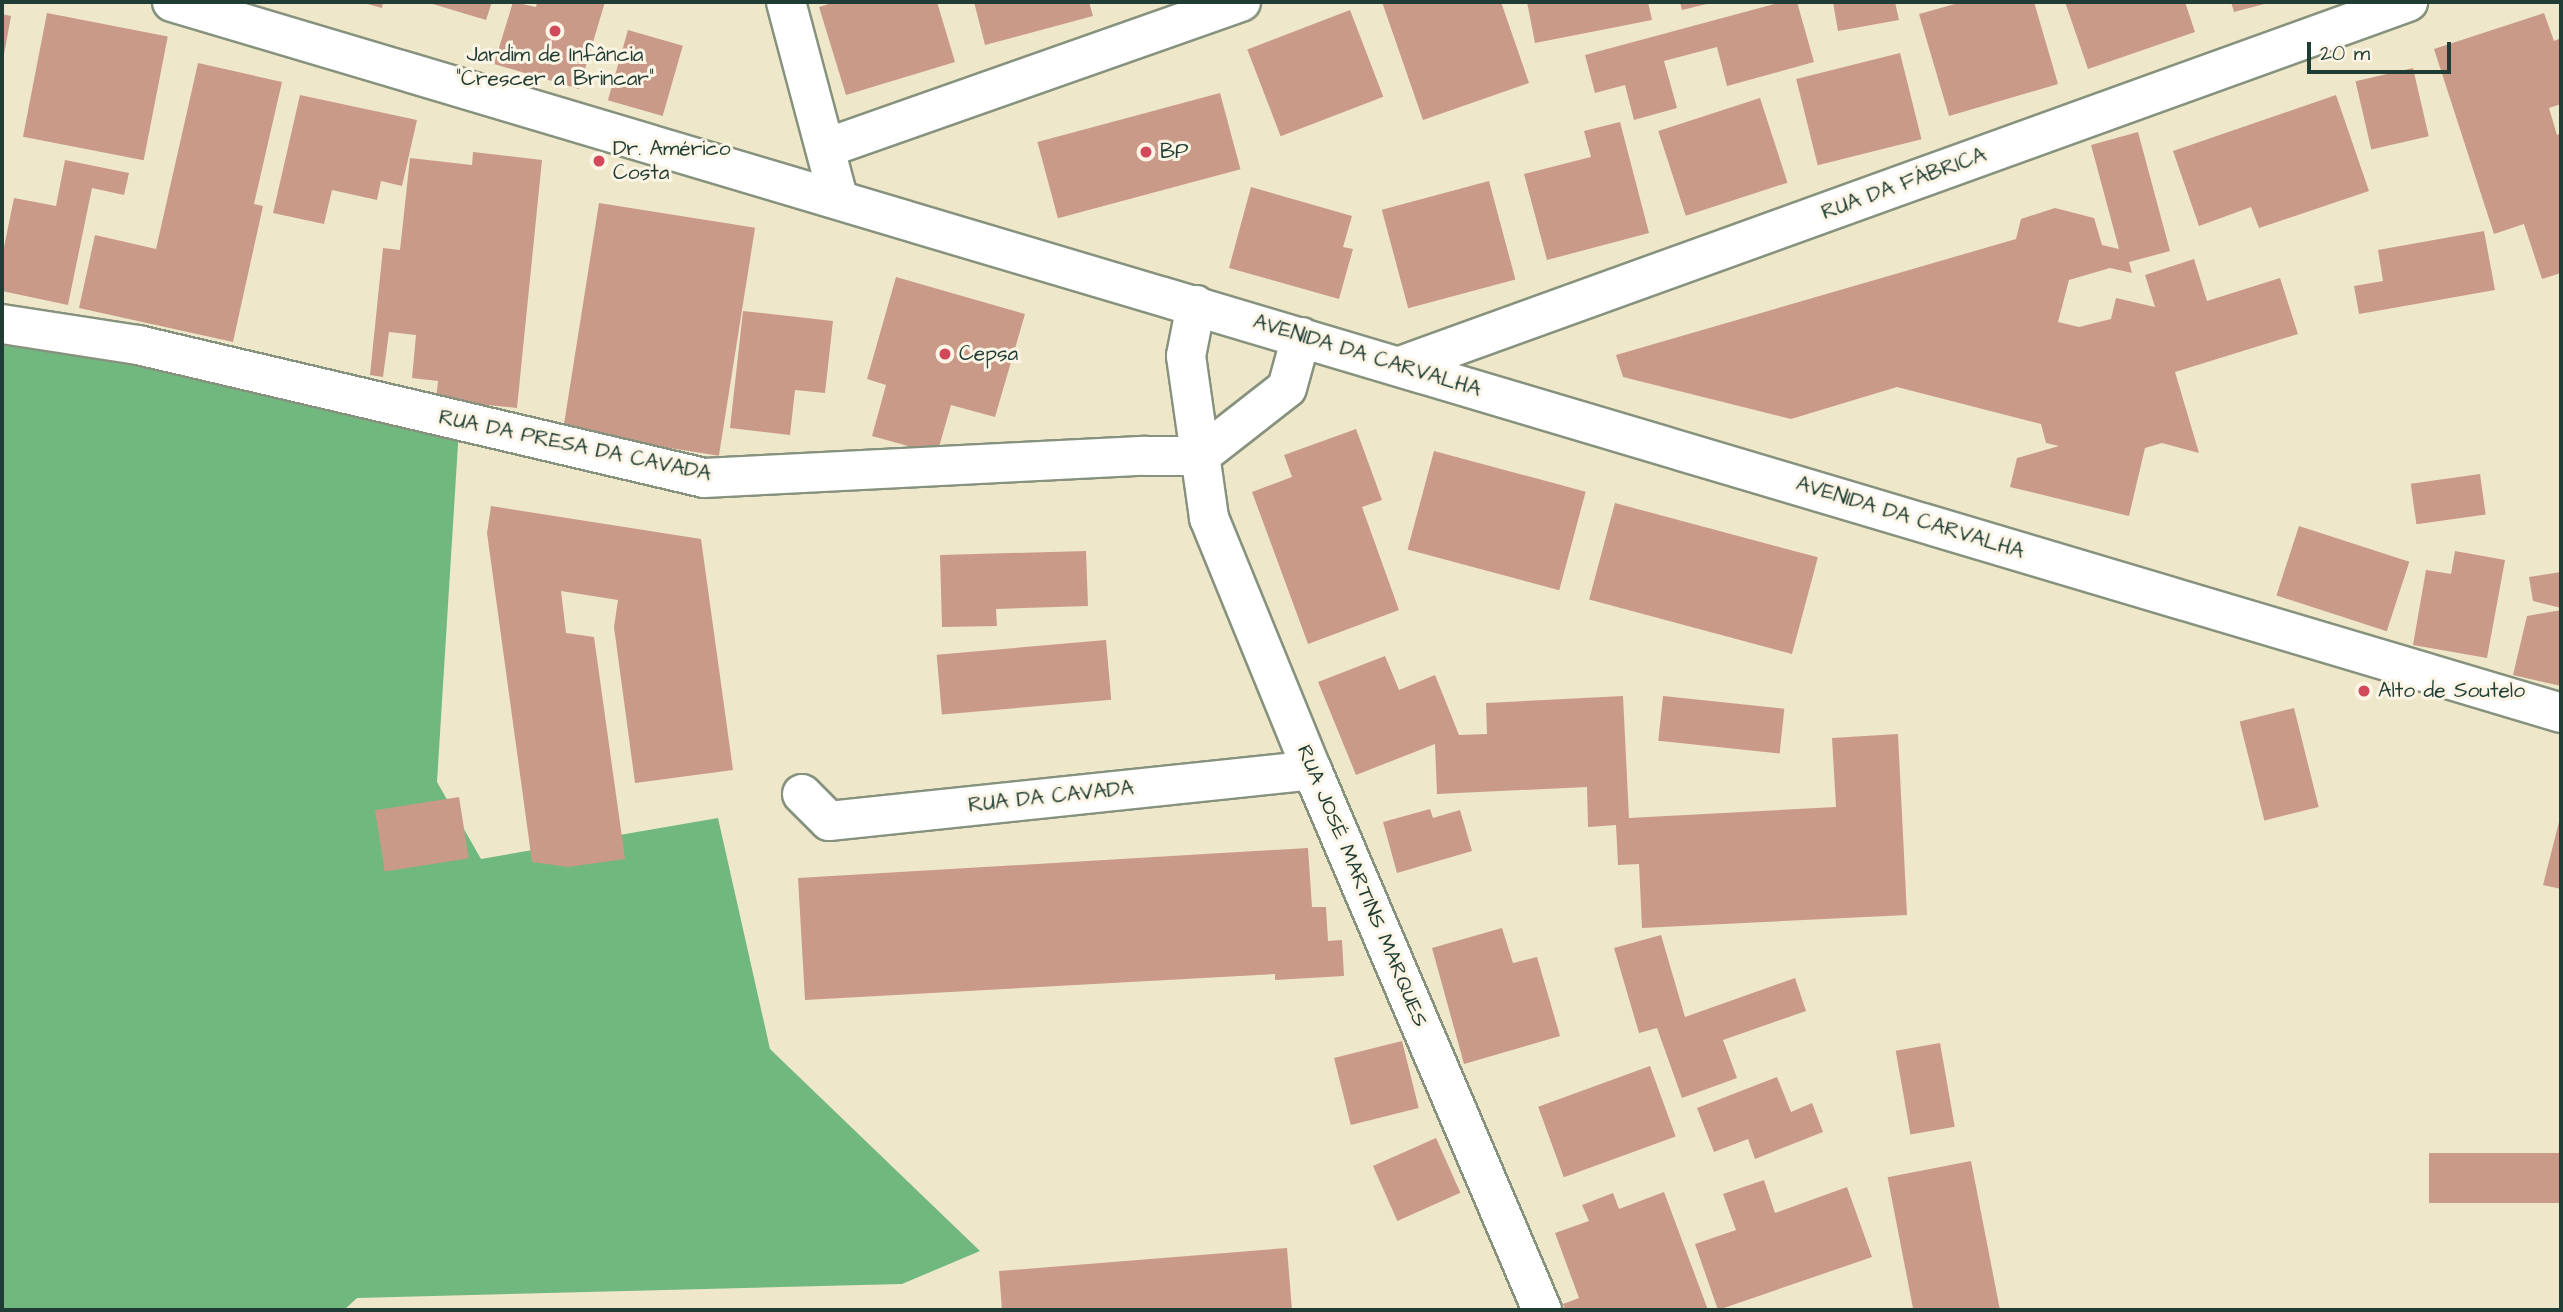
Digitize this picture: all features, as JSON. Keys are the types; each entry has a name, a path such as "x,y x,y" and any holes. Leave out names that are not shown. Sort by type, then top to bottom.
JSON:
{"street":[{"name":"AVENIDA DA CARVALHA","path":"172,2 838,198 2561,713"},
{"path":"786,2 838,198"},
{"path":"826,148 1241,2"},
{"name":"RUA DA FÁBRICA","path":"1400,366 2408,2"},
{"path":"1196,305 1186,356 1200,456"},
{"name":"RUA DA PRESA DA CAVADA","path":"2,324 138,345 704,478 1145,456 1200,456"},
{"path":"1200,456 1287,388 1301,337"},
{"name":"RUA JOSÉ MARTINS MARQUES","path":"1200,456 1209,518 1312,770 1542,1310"},
{"name":"RUA DA CAVADA","path":"802,794 829,821 1312,770"}],"green space":[{"path":"59,345 459,428 437,782 481,859 718,818 770,1049 980,1251 902,1284 357,1298 344,1310 2,1310 2,346"}],"building":[{"path":"360,2 383,2 382,8"},
{"path":"426,2 492,2 486,20"},
{"name":"Jardim de Infância \"Crescer a Brincar\"","path":"513,2 536,7 537,2 605,2 579,89 494,64"},
{"path":"835,2 937,2 955,62 846,95 819,7"},
{"path":"974,2 1089,2 1093,16 985,45"},
{"path":"1382,2 1501,2 1529,83 1423,120"},
{"path":"1527,2 1648,2 1652,20 1535,43"},
{"path":"1680,2 1710,2 1711,3 1682,10"},
{"path":"1782,2 1797,2 1814,62 1727,86 1717,47 1664,61 1677,108 1634,120 1625,85 1595,93 1585,55"},
{"path":"1833,2 1895,2 1899,20 1838,31"},
{"path":"1962,2 2034,2 2058,84 1949,116 1919,14"},
{"path":"2065,2 2185,2 2195,32 2088,69"},
{"path":"2231,2 2268,2 2268,3 2234,12"},
{"path":"1350,10 1383,97 1281,136 1247,49"},
{"path":"47,13 168,36 144,160 23,137"},
{"path":"2544,13 2554,41 2561,38 2561,104 2549,108 2557,135 2561,133 2561,273 2542,279 2524,224 2494,234 2434,49"},
{"path":"2,14 11,16 3,60 2,60"},
{"path":"628,30 683,46 663,116 608,100"},
{"path":"1900,53 1922,139 1818,165 1796,79"},
{"path":"198,63 282,82 254,204 263,206 233,342 79,308 95,235 156,249"},
{"path":"2413,68 2429,136 2371,149 2356,81"},
{"path":"1220,93 1240,169 1058,218 1037,142"},
{"path":"300,95 417,120 402,186 381,181 377,200 332,190 324,224 273,213"},
{"path":"2336,95 2369,191 2259,228 2251,207 2199,226 2173,151"},
{"path":"1760,98 1788,183 1686,216 1658,131"},
{"path":"1620,122 1649,233 1547,260 1524,174 1591,157 1584,131"},
{"path":"2138,132 2170,251 2129,262 2132,273 2110,268 2069,280 2058,322 2079,327 2111,319 2116,298 2155,307 2145,275 2194,259 2207,301 2280,278 2298,334 2175,372 2199,453 2162,443 2145,448 2129,516 2010,487 2017,458 2059,446 2046,443 2041,424 1897,387 1791,419 1623,377 1616,355 2016,239 2021,219 2055,208 2094,218 2102,245 2119,249 2091,145"},
{"path":"473,152 542,160 517,408 436,400 438,381 412,378 416,335 389,332 383,377 370,375 383,248 400,250 410,158 472,165"},
{"path":"65,160 129,173 124,195 92,188 68,305 2,291 2,257 14,198 56,206"},
{"path":"1489,181 1515,280 1408,308 1382,210"},
{"path":"1251,187 1352,216 1343,247 1353,249 1339,299 1229,268"},
{"path":"599,203 755,228 719,456 563,431"},
{"path":"2484,231 2495,290 2359,314 2354,286 2383,281 2378,250"},
{"path":"896,277 1025,314 995,417 951,405 937,454 872,436 886,385 867,379"},
{"path":"743,311 833,321 825,393 795,390 790,435 730,428"},
{"path":"1356,429 1382,500 1362,507 1399,610 1308,644 1252,492 1292,477 1284,455"},
{"path":"1434,451 1586,492 1559,590 1408,550"},
{"path":"2480,474 2486,515 2416,524 2411,484"},
{"path":"1615,503 1818,557 1792,654 1589,600"},
{"path":"491,506 701,539 733,770 635,783 614,627 618,600 561,591 566,633 594,637 625,859 568,867 532,862 487,533"},
{"path":"2299,526 2409,562 2387,631 2276,595"},
{"path":"1086,551 1088,606 996,609 997,626 942,627 940,555"},
{"path":"2455,551 2505,560 2487,658 2413,645 2426,570 2451,574"},
{"path":"2561,572 2561,608 2533,601 2529,577"},
{"path":"2561,610 2561,686 2513,675 2527,616"},
{"path":"1106,640 1111,700 942,715 937,655"},
{"path":"1385,656 1399,690 1435,675 1459,735 1487,734 1486,703 1623,696 1629,818 1836,807 1832,738 1898,734 1907,915 1642,928 1639,864 1618,865 1616,825 1588,827 1587,787 1437,794 1435,744 1356,775 1318,682"},
{"path":"1663,696 1784,709 1780,754 1658,741"},
{"path":"2294,708 2319,807 2264,821 2240,722"},
{"path":"459,797 469,858 385,872 375,810"},
{"path":"1430,809 1433,818 1460,810 1472,851 1397,873 1383,822"},
{"path":"2561,819 2561,889 2543,885"},
{"path":"1308,848 1312,907 1326,907 1328,941 1342,940 1344,976 1275,980 1275,974 805,1000 798,878"},
{"path":"1502,928 1513,963 1537,957 1560,1036 1464,1064 1432,948"},
{"path":"1661,935 1685,1017 1795,978 1806,1011 1723,1040 1737,1078 1682,1098 1657,1028 1639,1033 1614,948"},
{"path":"1402,1041 1419,1108 1351,1125 1334,1058"},
{"path":"1940,1043 1955,1127 1910,1135 1896,1051"},
{"path":"1650,1066 1676,1136 1564,1177 1538,1107"},
{"path":"1777,1077 1791,1112 1812,1103 1823,1132 1755,1159 1748,1139 1714,1152 1697,1108"},
{"path":"1436,1138 1460,1193 1397,1221 1373,1166"},
{"path":"2429,1153 2561,1153 2561,1203 2429,1203"},
{"path":"1971,1161 2000,1310 1913,1310 1888,1177"},
{"path":"1764,1180 1775,1213 1847,1187 1872,1257 1718,1310 1695,1244 1736,1230 1723,1194"},
{"path":"1664,1192 1708,1310 1565,1310 1563,1304 1579,1298 1555,1233 1589,1221 1582,1205 1613,1193 1619,1209"},
{"path":"1287,1248 1292,1310 1002,1310 999,1271"}],"place":[{"name":"Jardim de Infância \"Crescer a Brincar\"","path":"555,31"},
{"name":"BP","path":"1146,152"},
{"name":"Dr. Américo Costa","path":"599,161"},
{"name":"Cepsa","path":"945,354"},
{"name":"Alto de Soutelo","path":"2364,691"}]}
